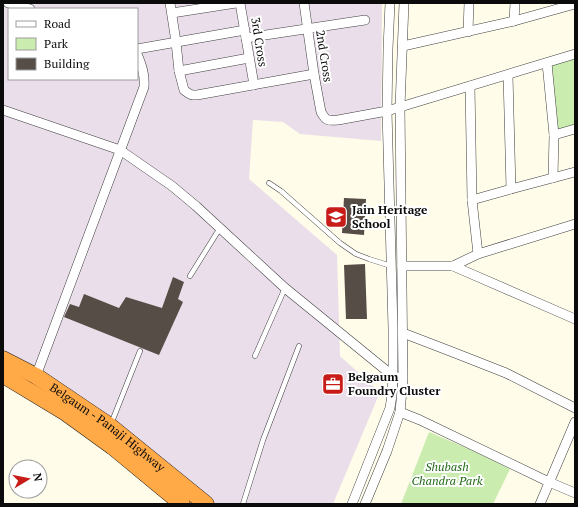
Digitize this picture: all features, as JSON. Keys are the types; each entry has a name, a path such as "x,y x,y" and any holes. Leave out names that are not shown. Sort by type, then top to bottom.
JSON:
{"highway":[{"name":"Belgaum - Panaji Highway","path":"3,359 36,376 110,426 206,504"},
{"path":"3,375 66,413 113,447 182,504"}],"street":[{"path":"8,3 26,8"},
{"path":"170,3 179,71 184,90 192,95 314,74"},
{"path":"172,13 236,3"},
{"name":"3rd Cross","path":"240,3 254,85"},
{"name":"2nd Cross","path":"304,3 314,74 321,112 324,117 330,120 338,120 387,110"},
{"path":"352,504 390,408 392,395 393,376 387,110 390,3"},
{"path":"365,504 387,451 400,412 403,379 400,107 404,3"},
{"path":"468,32 469,3"},
{"path":"514,3 514,21"},
{"path":"403,46 514,21 575,4"},
{"path":"138,49 176,42 307,28 365,20"},
{"path":"387,110 575,54"},
{"path":"36,376 144,88 145,78 138,56"},
{"path":"179,71 249,58"},
{"path":"547,63 554,135 554,178"},
{"path":"508,75 511,189"},
{"path":"470,86 472,200 478,254"},
{"path":"3,110 120,150 172,186 196,206 285,288 393,376 403,379"},
{"path":"554,135 575,129"},
{"path":"472,200 575,172"},
{"path":"453,266 478,254 574,226"},
{"path":"402,266 453,266 575,318"},
{"path":"403,333 506,373 575,408"},
{"path":"400,412 575,493"},
{"path":"540,504 575,422"}],"lane":[{"path":"269,183 281,191 340,243 356,254 391,266"},
{"path":"190,276 220,228"},
{"path":"255,356 285,288"},
{"path":"244,504 263,440 299,346"},
{"path":"110,426 140,351"}],"shaded area":[{"path":"3,3 382,3 381,141 300,134 283,122 253,120 249,179 337,255 340,356 380,392 333,504 215,504 103,412 3,354"}],"green space":[{"path":"575,57 575,127 556,132 548,64"},
{"name":"Shubash Chandra Park","path":"429,432 510,469 493,504 401,504"}],"building":[{"path":"344,198 366,199 364,235 342,233"},
{"path":"365,264 367,319 346,319 344,265"},
{"path":"173,277 184,282 178,299 183,302 159,355 64,317 70,304 79,307 84,294 119,308 126,297 162,308"}],"place":[{"name":"Jain Heritage School","path":"336,217"},
{"name":"Belgaum Foundry Cluster","path":"333,384"}]}
